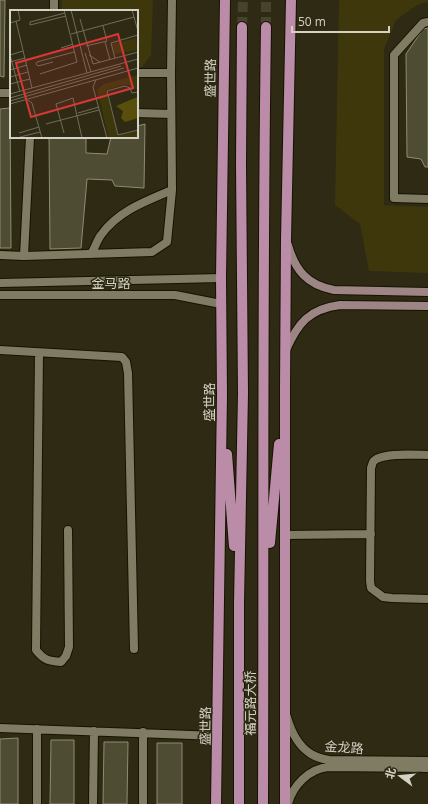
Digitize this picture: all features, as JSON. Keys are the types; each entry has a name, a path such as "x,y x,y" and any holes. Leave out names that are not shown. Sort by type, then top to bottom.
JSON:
{"main road":[{"name":"盛世路","path":"216,804 222,395 221,278 225,0"},
{"path":"284,804 285,353 291,0"},
{"path":"239,603 243,393 241,164 242,27"},
{"path":"264,603 263,191 266,28"},
{"path":"286,239 294,262 301,272 312,283 325,289 428,292"},
{"path":"285,353 295,333 308,317 326,307 340,305 428,306"},
{"path":"264,603 285,386"},
{"path":"222,395 239,603"},
{"name":"福元路大桥","path":"239,603 239,804"},
{"name":"福元路大桥","path":"263,804 264,603"}],"street":[{"path":"0,255 24,256 152,252 167,242 172,190 172,0"},
{"path":"428,22 423,22 394,55 394,198 428,199"},
{"path":"138,73 171,74"},
{"path":"138,113 172,114"},
{"path":"24,256 30,138"},
{"path":"91,254 101,235 118,217 138,205 172,190"},
{"name":"金马路","path":"0,284 221,278"},
{"name":"金马路","path":"0,295 175,295 221,304"},
{"path":"0,350 122,357 126,362 128,373 134,649"},
{"path":"39,353 36,650 42,658 61,662 66,656 69,648 68,530"},
{"path":"428,455 389,455 379,457 373,462 370,581 371,588 383,596 392,598 428,599"},
{"path":"285,535 371,534"},
{"name":"金龙路","path":"285,711 291,731 297,741 311,754 321,758 329,760 428,761"},
{"path":"0,728 143,732 218,736"},
{"path":"37,729 37,804"},
{"path":"93,804 94,731"},
{"path":"143,732 143,804"},
{"name":"金龙路","path":"288,804 294,791 301,782 308,775 319,768 428,768"}],"shaded area":[{"path":"62,0 153,0 151,55 142,67 138,67 138,10 62,10"},
{"path":"339,0 428,0 428,2 419,4 396,20 384,49 384,205 428,207 428,273 369,271 360,224 335,205"}],"building":[{"path":"0,0 5,0 4,77 0,76"},
{"path":"428,28 428,167 425,167 421,159 407,157 406,54 423,29"},
{"path":"10,108 11,248 0,248 0,109"},
{"path":"145,124 144,188 115,186 112,180 87,179 81,248 50,249 49,138 86,138 86,153 107,154 111,138 138,138 138,126"},
{"path":"18,738 18,804 0,804 0,739"},
{"path":"51,740 74,740 74,804 50,804"},
{"path":"104,742 128,742 127,804 103,804"},
{"path":"157,743 182,743 182,804 157,804"}],"tunnel":[{"path":"242,27 243,0"},
{"path":"266,0 266,27"}]}
